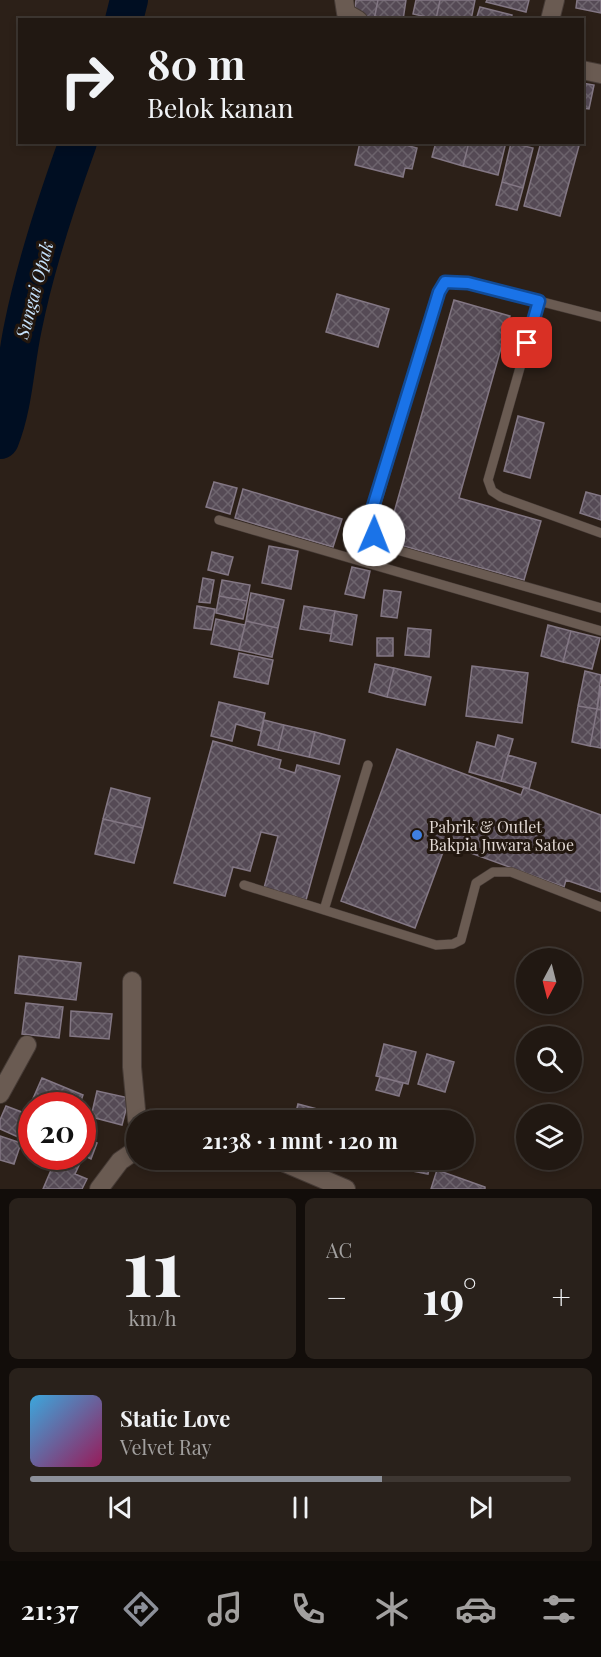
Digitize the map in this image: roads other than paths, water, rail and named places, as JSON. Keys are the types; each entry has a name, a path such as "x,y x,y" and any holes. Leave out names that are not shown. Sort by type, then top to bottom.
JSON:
{"street":[{"path":"344,0 346,13 355,18"},
{"path":"550,18 555,0"},
{"path":"584,70 601,74"},
{"path":"132,981 132,1067 136,1110"},
{"path":"0,1094 27,1045"},
{"path":"99,1189 120,1161 126,1157"},
{"path":"301,1170 346,1189"}],"lane":[{"path":"601,318 468,283 445,282 432,314 371,523 374,535 382,543 397,550 601,609"},
{"path":"539,301 488,480 492,490 501,497 601,532"},
{"path":"219,520 601,631"},
{"path":"324,910 368,765"},
{"path":"244,885 436,945 453,944 461,940 476,883 493,872 511,872 601,907"}],"waterway":[{"name":"Sungai Opak","path":"124,18 129,0"},
{"name":"Sungai Opak","path":"0,440 5,427 20,341 40,257 77,144"}],"place":[{"name":"Pabrik & Outlet Bakpia Juwara Satoe","path":"417,835"}]}
